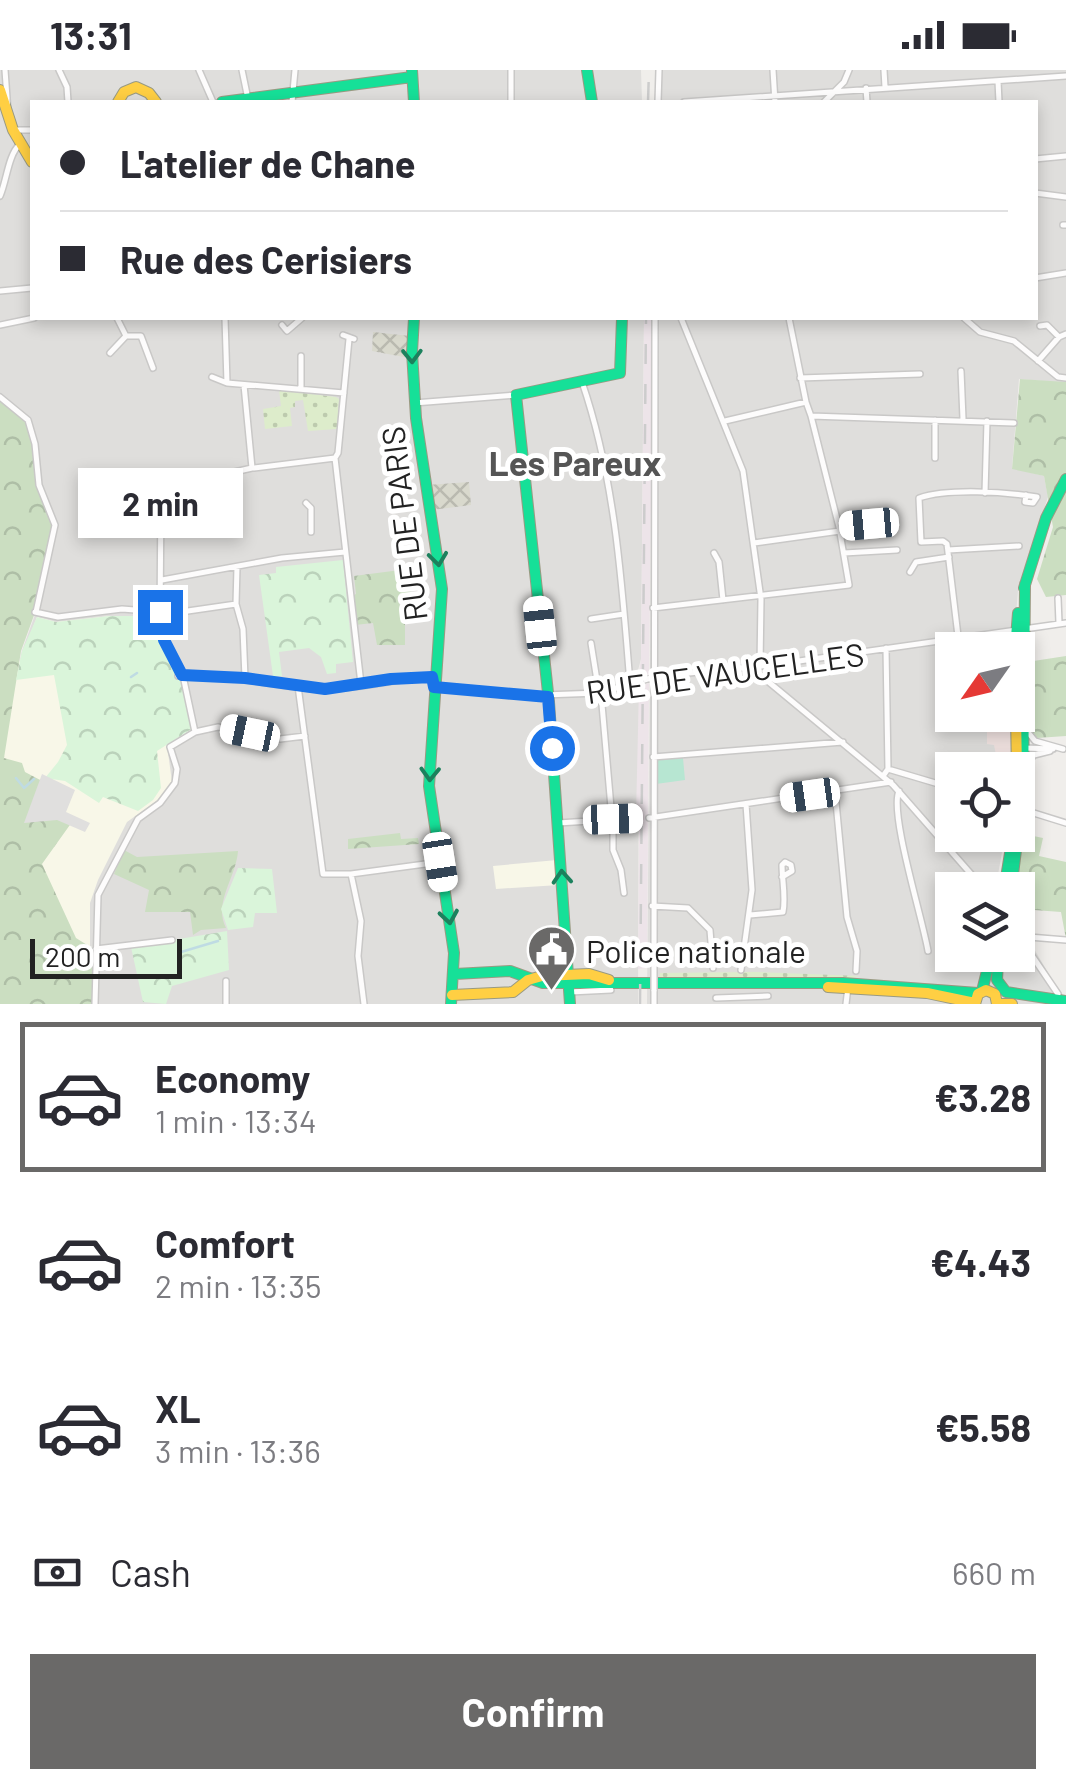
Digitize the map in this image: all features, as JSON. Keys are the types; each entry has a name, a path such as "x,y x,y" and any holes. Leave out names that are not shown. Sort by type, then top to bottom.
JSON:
{"street":[{"path":"5,70 13,130 30,159"},
{"path":"59,70 68,100"},
{"path":"199,70 211,100"},
{"path":"242,70 248,99"},
{"path":"292,98 296,70"},
{"path":"511,70 511,100"},
{"path":"587,70 592,100"},
{"path":"658,100 659,70"},
{"path":"773,70 775,98"},
{"path":"826,100 846,80 849,70"},
{"path":"884,70 885,87"},
{"path":"968,70 968,82"},
{"path":"239,100 292,98 412,74 414,100"},
{"path":"745,100 1038,74 1066,76"},
{"path":"998,80 999,100"},
{"path":"119,100 124,92 136,87 154,100"},
{"path":"866,88 867,100"},
{"path":"13,130 30,130"},
{"path":"0,196 14,150 20,144"},
{"path":"1038,159 1066,156"},
{"path":"1038,194 1066,198"},
{"path":"1038,278 1066,274"},
{"path":"0,291 30,288"},
{"path":"0,325 30,319"},
{"path":"118,320 126,336"},
{"path":"225,320 227,383"},
{"path":"282,326 286,331 300,320"},
{"name":"RUE DE PARIS","path":"414,320 419,452 443,615 433,682 429,786 454,952 451,999"},
{"path":"414,399 516,395 621,372 622,320"},
{"path":"654,1004 651,817 655,320"},
{"path":"682,320 744,472 761,598 760,665"},
{"path":"653,608 849,585 840,529 800,377 790,320"},
{"path":"966,320 980,332 1014,341 1058,377 1066,378"},
{"path":"1038,360 1062,335 1043,325"},
{"path":"110,353 126,336 141,336 153,368"},
{"path":"349,338 335,458 362,684"},
{"path":"301,389 302,356"},
{"path":"961,371 963,419"},
{"path":"800,377 920,374"},
{"path":"212,377 227,383 344,393"},
{"path":"582,382 608,482 630,684"},
{"path":"244,384 252,468"},
{"path":"516,395 548,697 570,988"},
{"path":"0,398 28,420 40,485 56,530 35,612 58,617 122,609 190,612 236,604"},
{"path":"725,421 806,402"},
{"path":"811,416 1014,422"},
{"path":"935,420 935,458"},
{"path":"985,494 987,421"},
{"path":"195,732 180,676 164,640 160,612 163,489 252,468 335,458"},
{"path":"1019,632 1025,584 1046,518 1066,479"},
{"path":"958,632 948,554 943,541 921,542 920,498 1026,495"},
{"path":"306,502 311,532"},
{"path":"754,544 869,524"},
{"path":"910,572 916,562 948,554 1020,546"},
{"path":"844,553 897,550"},
{"path":"714,553 719,562 723,600"},
{"path":"162,580 275,559 346,555"},
{"path":"237,567 236,604 243,629 245,678"},
{"path":"1058,598 1063,623"},
{"path":"591,620 624,614"},
{"name":"RUE DE VAUCELLES","path":"993,632 1063,623"},
{"name":"RUE DE VAUCELLES","path":"180,676 245,678 326,689 433,682 548,697 600,693 653,678 935,640"},
{"path":"591,643 600,693 612,850 621,870 624,893"},
{"path":"883,776 888,769 886,648"},
{"path":"751,667 890,782 970,872"},
{"path":"298,686 322,872 351,874 440,862"},
{"path":"95,1004 98,895 138,819 160,803 175,782 177,769 170,746 195,732 222,727 280,739 304,736"},
{"path":"825,744 830,732"},
{"path":"1020,732 1020,752"},
{"path":"1028,732 1030,738 1064,749"},
{"path":"652,757 843,742"},
{"path":"1020,748 1064,749"},
{"path":"1035,755 1064,749"},
{"path":"888,769 935,783"},
{"path":"651,817 890,782"},
{"path":"899,791 899,820 928,951"},
{"path":"835,792 847,917 857,951 856,971"},
{"path":"742,970 752,862 746,804"},
{"path":"1035,813 1066,823"},
{"path":"558,823 638,818"},
{"path":"351,874 361,921 358,946 364,1004"},
{"path":"750,915 784,912 782,878"},
{"path":"652,906 684,906 699,919 713,936 713,968"},
{"path":"1035,938 1066,940"},
{"path":"96,949 172,940"},
{"path":"1035,961 1063,1000"},
{"path":"454,974 510,971 528,980 570,988 876,986 1012,1004"},
{"path":"987,998 993,972"},
{"path":"997,972 997,980 1006,992 1063,1000"},
{"path":"570,988 592,974 613,986"},
{"path":"226,980 226,1004"},
{"path":"451,999 515,991 528,980"},
{"path":"789,984 966,999 1063,1000"},
{"path":"848,988 876,986"},
{"path":"847,1004 848,988"},
{"path":"847,1004 860,989"},
{"path":"716,999 768,996"}],"shaded area":[{"path":"0,70 641,70 642,100 30,100 30,320 644,320 641,659 637,674 632,677 639,687 638,1004 94,1004 96,949 76,938 7,725 22,651 36,612 0,398"},
{"path":"655,70 1066,70 1066,383 1019,379 1012,468 1044,476 1048,497 1018,591 1015,632 935,632 935,732 1012,732 1011,752 935,752 935,852 1002,852 998,872 935,872 935,972 1035,972 1035,951 1062,996 1066,996 1066,1004 647,1004 653,320 1038,320 1038,100 655,100"},
{"path":"644,320 653,320 649,675 638,679"},
{"path":"373,332 410,336 409,358 372,351"},
{"path":"469,482 471,505 432,510 427,485"},
{"path":"110,616 156,617 159,639 177,669 193,728 167,745 172,782 159,799 127,822 98,880 90,903 90,961 0,869 0,680 20,661 37,617 56,622"},
{"path":"649,683 647,968 638,969 639,687"},
{"path":"987,732 1010,732 1011,752 995,752 994,745 987,744"},
{"path":"42,774 75,790 66,812 90,823 85,832 57,820 24,823"},
{"path":"557,860 559,885 496,889 493,866"}],"green space":[{"path":"1020,379 1066,382 1066,595 1046,597 1037,579 1053,527 1044,476 1012,469"},
{"path":"279,390 339,399 337,429 308,431 303,400 295,401 295,407 290,408 292,426 265,429 263,409 281,406"},
{"path":"0,398 28,420 39,483 54,521 37,607 21,651 4,758 22,763 25,772 44,782 51,814 72,822 42,864 76,938 92,948 92,973 97,977 95,1004 0,1004"},
{"path":"343,560 353,662 336,664 336,673 327,674 321,657 309,648 279,652 282,676 273,676 259,575 276,573 276,567"},
{"path":"408,569 411,596 399,598 401,618 405,619 405,645 377,645 373,623 355,625 354,576"},
{"path":"153,616 159,639 177,669 193,728 157,751 161,788 138,811 103,797 99,803 65,781 45,778 67,745 54,675 16,680 22,651 37,617 56,622"},
{"path":"1066,656 1066,736 1037,738 1032,734 1035,661"},
{"path":"683,758 685,780 656,784 655,760"},
{"path":"400,833 401,839 418,838 419,844 348,849 348,839"},
{"path":"1035,836 1043,838 1039,856 1066,862 1066,939 1061,912 1035,910 1035,872 1017,872 1021,852 1035,852"},
{"path":"124,850 137,857 238,851 222,909 226,928 201,930 193,935 190,912 145,912 149,890 114,874"},
{"path":"238,868 272,869 277,913 255,913 253,927 228,930 221,909"},
{"path":"227,931 229,970 172,986 166,1004 143,1002 131,947"},
{"path":"660,973 860,976 837,981 659,980"}],"waterway":[{"path":"131,677 137,673"},
{"path":"16,778 24,788 34,779"},
{"path":"181,952 218,941"}],"railway":[{"path":"648,100 649,70"},
{"path":"640,1004 646,320"}],"traffic: fast":[{"path":"412,70 414,100"},
{"path":"587,70 592,100"},
{"path":"237,100 412,77"},
{"path":"414,320 416,418 442,589 429,786 454,953 451,1004"},
{"path":"570,1004 549,702 516,395 620,373 622,320"},
{"path":"1024,588 1046,518 1066,479"},
{"path":"1013,872 1023,795 1025,584"},
{"path":"1016,632 1018,613"},
{"path":"1007,872 1010,852"},
{"path":"455,974 510,971 543,983 843,983 978,993"},
{"path":"982,991 987,972"},
{"path":"997,972 997,980 1006,992 1066,1001"}],"traffic: slow":[{"path":"119,100 124,92 136,87 154,100"},
{"path":"0,90 13,130 30,159"},
{"path":"1016,732 1017,752"},
{"path":"452,995 513,992 528,980 542,976 589,974 609,980"},
{"path":"828,987 927,993 975,1003"},
{"path":"975,1004 978,994 986,990 995,994 997,1004"},
{"path":"1001,1004 1012,1004"}],"place":[{"name":"Police nationale","path":"551,992"}],"district":[{"name":"Les Pareux","path":"575,462"}],"route":[{"path":"160,612 164,640 182,675 245,678 325,689 432,677 434,687 548,697 552,748"}]}
